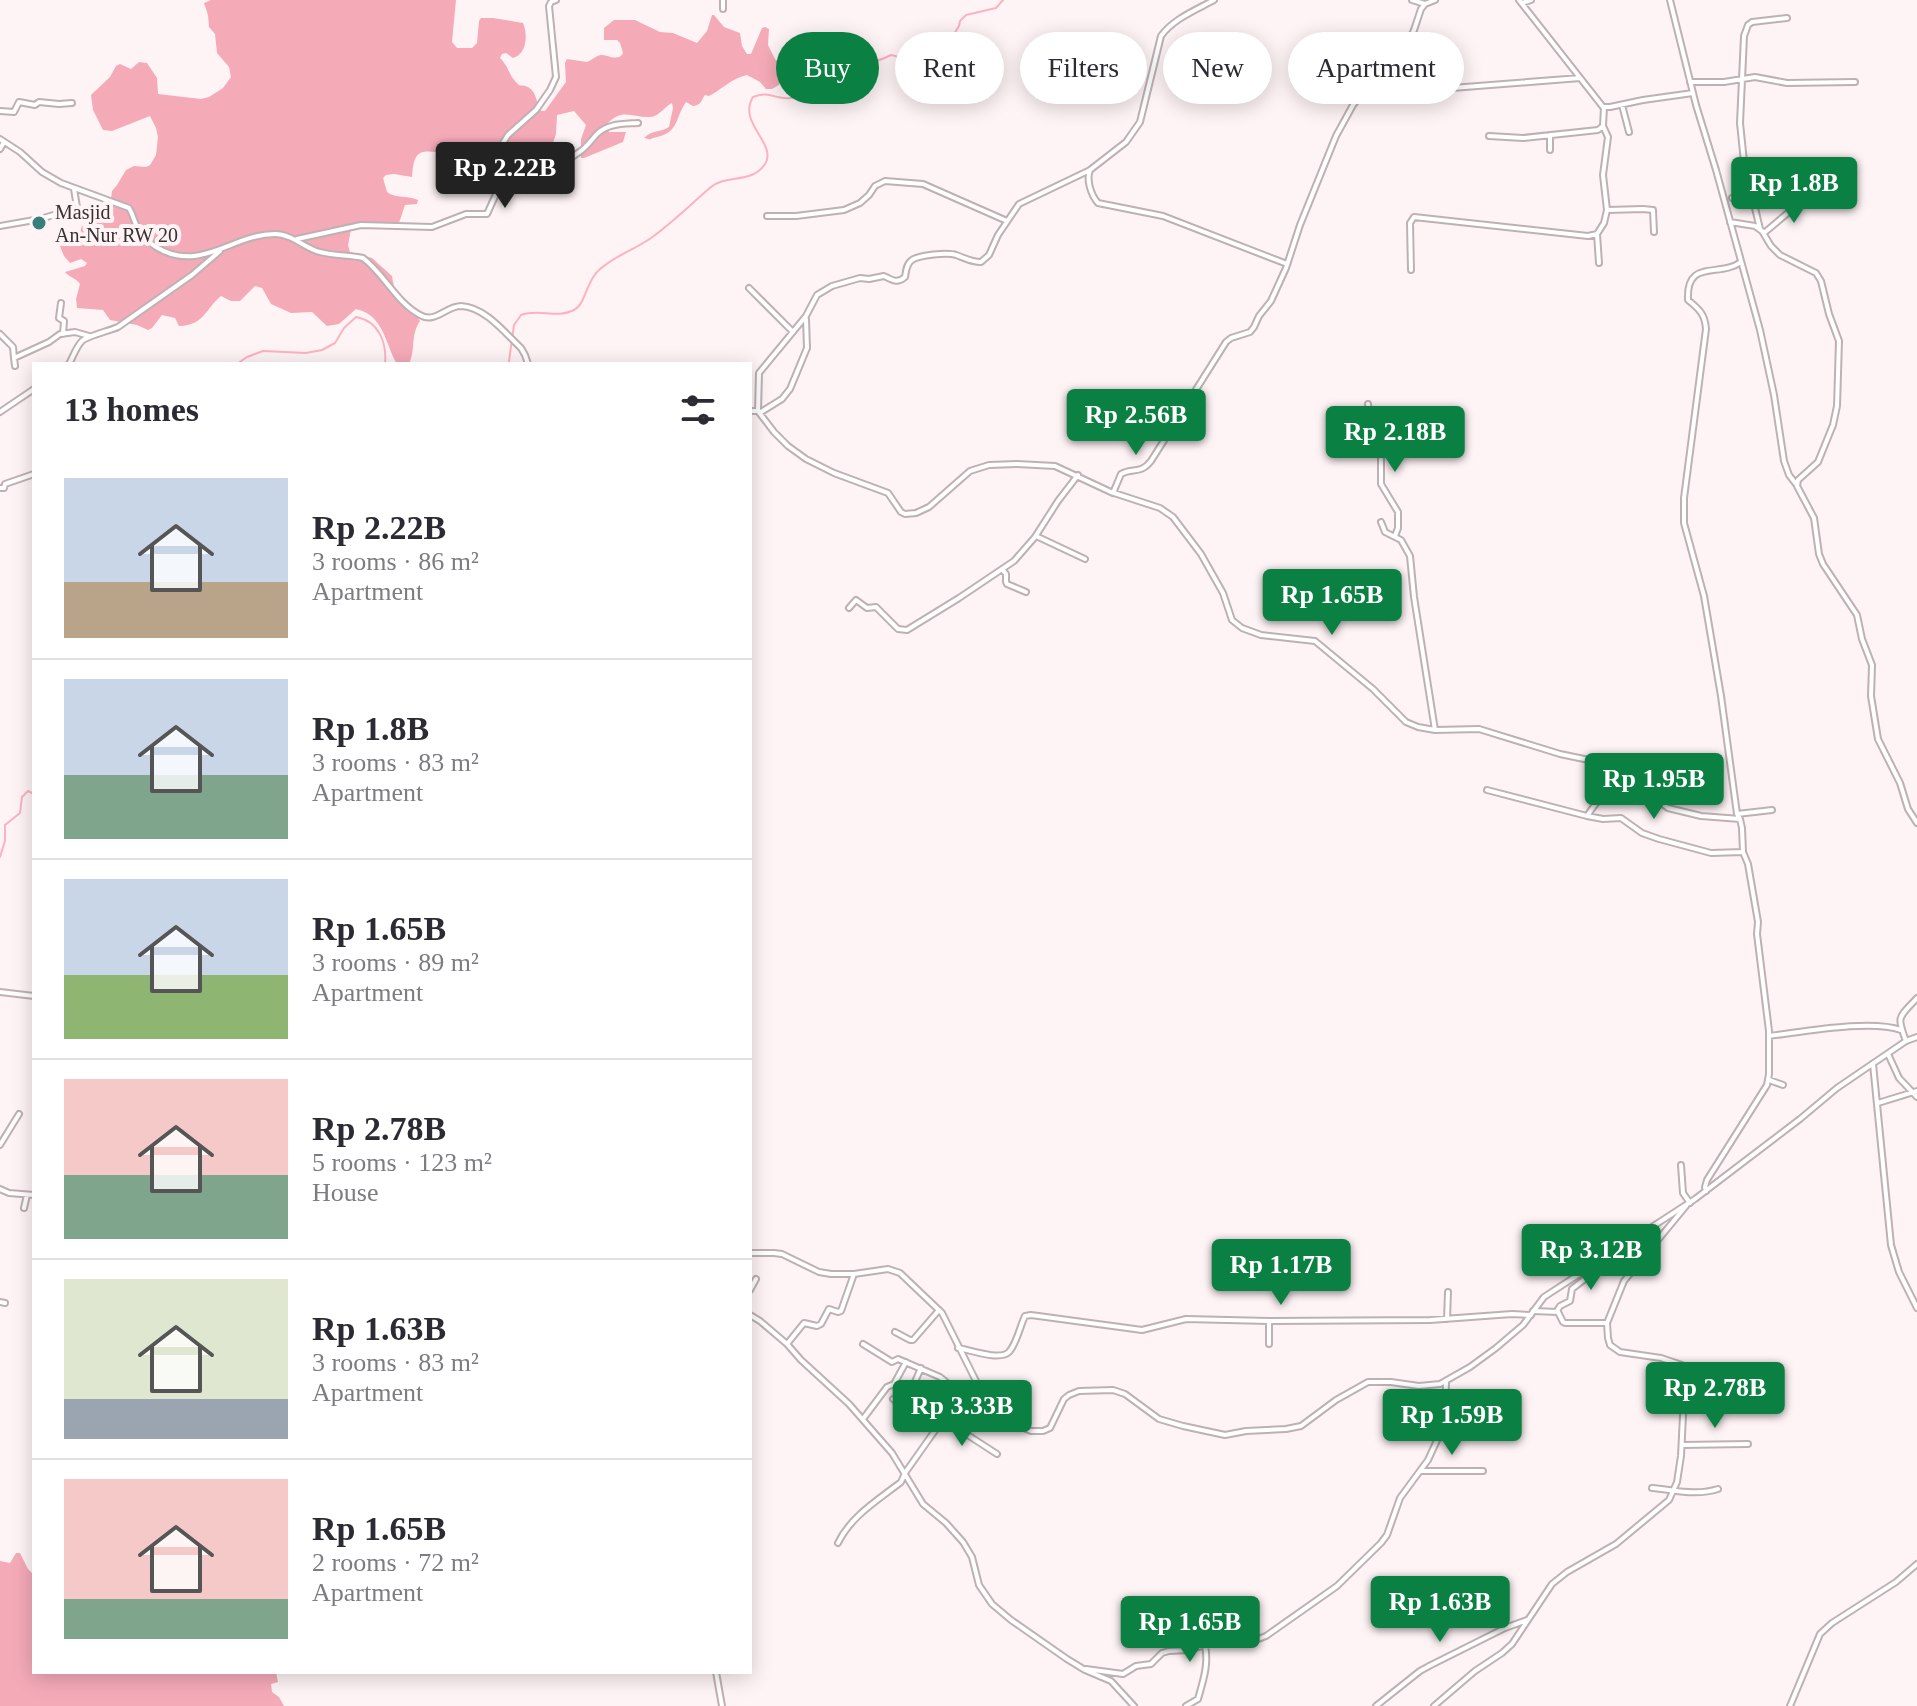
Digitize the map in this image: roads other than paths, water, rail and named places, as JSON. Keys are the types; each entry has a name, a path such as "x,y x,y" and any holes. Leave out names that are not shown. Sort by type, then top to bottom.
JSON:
{"street":[{"path":"294,240 361,225 432,227 466,214 486,215 497,192 495,158 498,151 508,135 536,110 556,77 549,6 556,0"},
{"path":"723,0 723,9"},
{"path":"1214,0 1179,20 1161,36 1140,122 1126,142 1090,170 1019,204 989,255 981,262 951,254 914,259 909,263 905,277 899,281 883,276 860,278 832,286 817,295 806,316 758,374 759,412 774,432 806,459 888,493 905,514 929,507 970,471 980,467 1052,465 1078,475 1113,493 1156,506 1173,517 1201,554 1223,593 1232,620 1242,628 1261,635 1315,641 1373,689 1401,719 1435,730 1489,731 1589,760 1632,782 1652,785 1668,808 1701,816 1738,816 1772,810"},
{"path":"1412,0 1425,4"},
{"path":"1413,32 1421,9 1435,0"},
{"path":"1531,0 1521,2 1604,107 1603,126 1608,137 1603,175 1607,210 1597,234 1599,263"},
{"path":"1670,0 1764,347 1784,461 1814,518 1823,564 1857,615 1872,665 1871,696 1878,739 1917,823"},
{"path":"1787,18 1761,20 1748,25 1744,36 1740,123 1744,162 1762,231 1780,255 1813,270 1819,277 1840,346 1833,425 1818,462 1796,484"},
{"path":"1690,82 1741,81 1755,77 1787,83 1855,82"},
{"path":"1464,87 1580,78"},
{"path":"1604,107 1693,93"},
{"path":"0,111 14,112 19,102 35,105 39,102 72,103"},
{"path":"1113,493 1121,474 1146,468 1226,342 1253,329 1271,301 1336,136 1354,104"},
{"path":"1622,105 1629,132"},
{"path":"497,192 519,186 573,156 604,128 638,123"},
{"path":"1489,136 1523,138 1598,130 1603,126"},
{"path":"1550,135 1550,150"},
{"path":"0,149 2,140 42,172 74,189 129,208 139,233 146,241 170,255 199,256 246,239 276,234 301,241 323,253 363,258 400,300 422,317 438,316 452,308 464,307 477,311 515,342 527,362"},
{"path":"1090,170 1089,181 1098,203 1163,216 1287,264"},
{"path":"767,216 792,217 844,210 860,203 878,183 912,181 1007,221"},
{"path":"0,226 76,209 74,189"},
{"path":"1732,198 1751,195"},
{"path":"1762,231 1808,196"},
{"path":"1607,210 1653,210 1654,232"},
{"path":"1411,270 1410,223 1415,217 1586,236 1597,234"},
{"path":"1730,222 1751,225 1762,231"},
{"path":"14,358 63,334 75,332 89,336 118,327 222,250"},
{"path":"1706,1191 1707,1180 1769,1080 1769,1036 1756,910 1743,852 1704,596 1684,523 1684,498 1706,329 1702,312 1688,300 1688,286 1703,270 1725,269 1741,262"},
{"path":"749,288 793,332"},
{"path":"61,303 59,318 64,321 63,334"},
{"path":"752,411 759,412 782,399 790,389 807,348 806,316"},
{"path":"0,334 13,347 15,366"},
{"path":"70,362 80,343 89,336"},
{"path":"0,412 32,390"},
{"path":"1368,404 1372,430 1381,452 1381,484 1398,512 1395,536"},
{"path":"0,488 32,475"},
{"path":"849,608 856,600 867,608 876,607 898,629 907,630 1020,555 1078,475"},
{"path":"1381,522 1385,532 1395,536 1410,556 1435,730"},
{"path":"1036,536 1085,559"},
{"path":"1002,569 1007,584 1026,592"},
{"path":"1587,816 1599,799 1617,793 1627,778"},
{"path":"1487,790 1587,816 1622,819 1642,833 1711,853 1743,852"},
{"path":"0,992 32,996"},
{"path":"1906,1041 1899,1019 1917,998"},
{"path":"1769,1036 1857,1027 1888,1026 1901,1030"},
{"path":"863,1344 892,1362 898,1359 940,1377 965,1397 1031,1431 1050,1428 1069,1395 1079,1391 1113,1390 1125,1394 1165,1421 1216,1434 1301,1426 1336,1400 1368,1382 1429,1386 1446,1381 1470,1367 1523,1325 1544,1297 1689,1204 1837,1088 1906,1041 1917,1037"},
{"path":"1888,1054 1899,1078 1915,1091 1917,1097"},
{"path":"1873,1064 1891,1245 1899,1272 1917,1308"},
{"path":"1769,1080 1783,1085"},
{"path":"1878,1103 1915,1091"},
{"path":"0,1145 19,1114"},
{"path":"1681,1165 1682,1189 1689,1204"},
{"path":"0,1189 32,1195"},
{"path":"24,1208 27,1195"},
{"path":"1434,1706 1475,1671 1502,1653 1518,1636 1552,1584 1623,1539 1669,1500 1675,1490 1682,1445 1685,1375 1682,1365 1661,1358 1620,1352 1610,1345 1607,1323 1624,1281 1689,1204"},
{"path":"752,1253 788,1256 819,1272 854,1274 893,1270 908,1279 946,1320 988,1407 998,1416"},
{"path":"1557,1311 1570,1301 1572,1289 1599,1268 1607,1257"},
{"path":"787,1344 804,1323 817,1326 829,1309 841,1311 854,1274"},
{"path":"752,1286 756,1279"},
{"path":"1447,1319 1448,1292"},
{"path":"895,1332 913,1340 939,1310"},
{"path":"1557,1311 1564,1323 1607,1323"},
{"path":"958,1348 1005,1355 1011,1350 1025,1316 1031,1315 1142,1330 1186,1319 1447,1319 1557,1311"},
{"path":"752,1316 787,1344 863,1419 892,1453 923,1504 963,1542 972,1557 979,1585 992,1604 1085,1670 1111,1681 1133,1706"},
{"path":"1269,1321 1269,1344"},
{"path":"863,1419 887,1387 894,1384 906,1362"},
{"path":"893,1399 900,1405 907,1400 921,1368"},
{"path":"1085,1670 1123,1674 1138,1665 1151,1664 1162,1653 1214,1643 1221,1634 1253,1641 1264,1637 1337,1586 1387,1535 1400,1498 1428,1460 1445,1423 1446,1381"},
{"path":"911,1391 918,1395"},
{"path":"838,1543 853,1519 901,1482 945,1418 965,1397"},
{"path":"907,1400 921,1412"},
{"path":"945,1418 997,1454"},
{"path":"1682,1445 1748,1444"},
{"path":"1421,1471 1483,1471"},
{"path":"1652,1488 1690,1494 1718,1489"},
{"path":"1790,1706 1820,1634 1917,1564"},
{"path":"1376,1706 1420,1671 1527,1620"},
{"path":"1186,1706 1198,1699 1206,1665 1205,1646"},
{"path":"716,1674 722,1706"}],"waterway":[{"path":"509,362 514,325 521,315 561,314 574,310 581,303 591,280 605,265 651,238 717,183 746,177 760,170 768,156 750,116 753,97 764,94 795,97 826,75 891,55 914,62 949,42 966,15 996,8 1003,0"},
{"path":"240,362 263,351 306,353 322,350 335,343 344,328 356,317 371,323 380,334 385,348 385,362"},
{"path":"0,857 5,841 5,825 20,813 22,797 28,791 32,793"}],"place":[{"name":"Masjid An-Nur RW 20","path":"39,223"}]}
